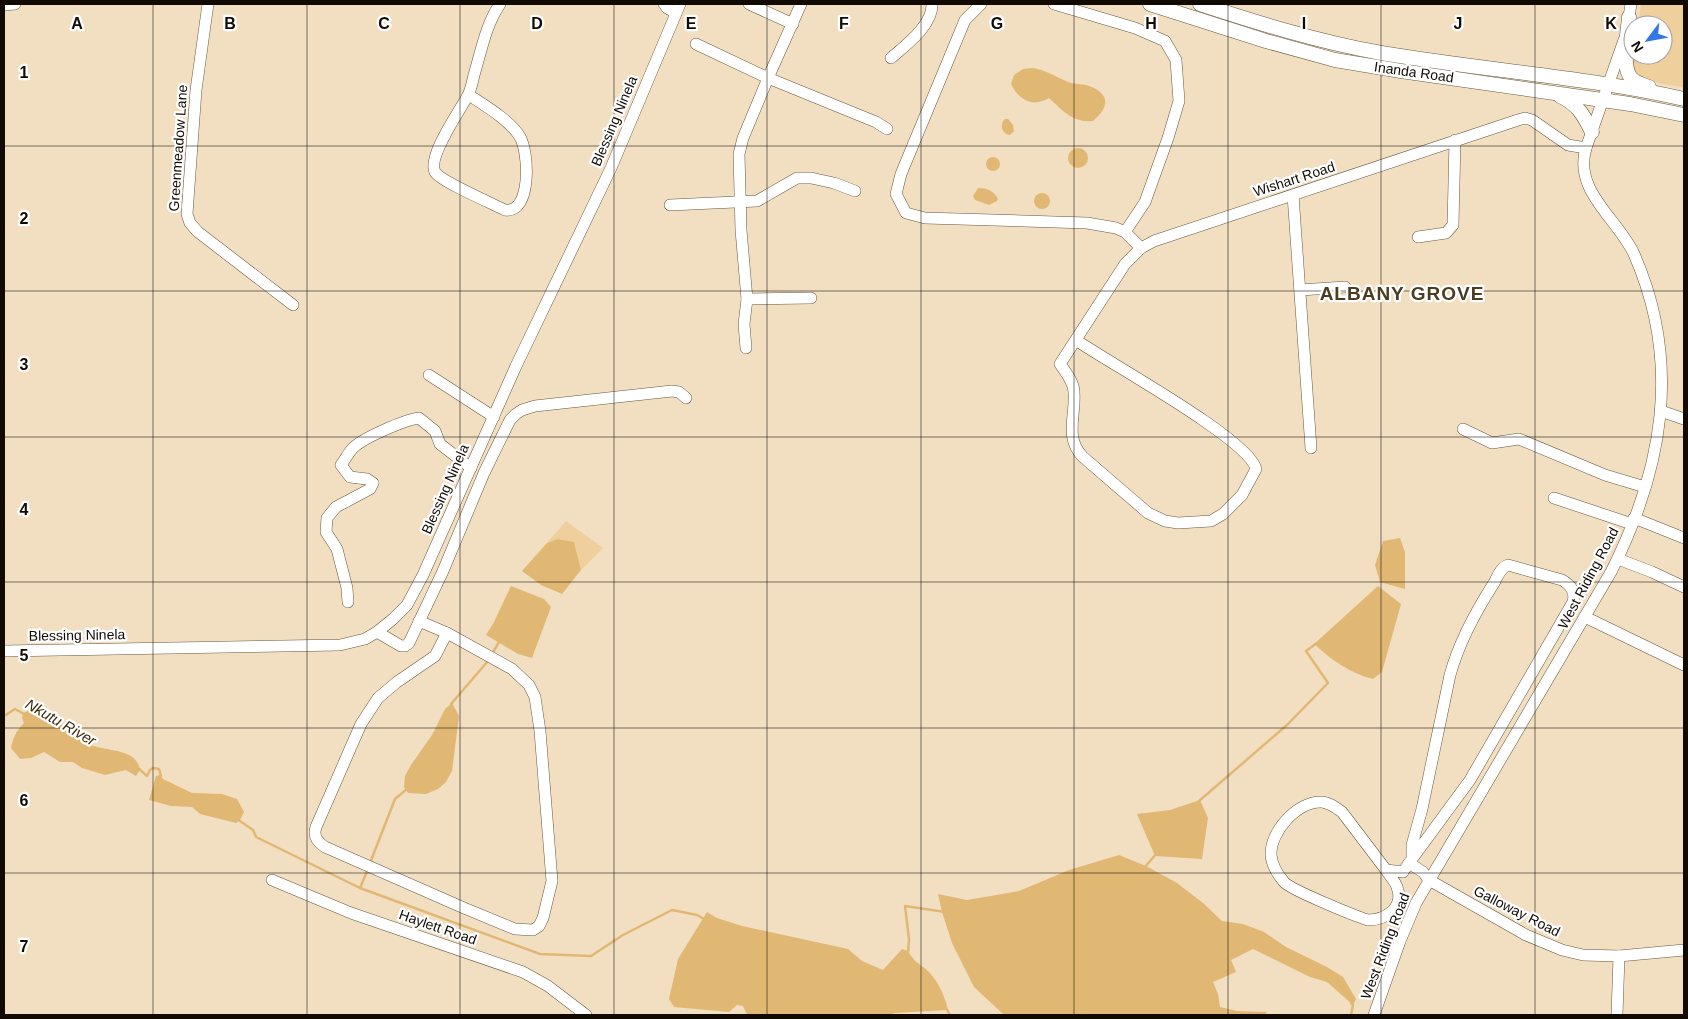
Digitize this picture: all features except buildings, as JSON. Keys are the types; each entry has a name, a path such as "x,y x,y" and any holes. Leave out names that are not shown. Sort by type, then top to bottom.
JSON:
{"main road":[{"name":"Inanda Road","path":"1150,4 1266,42 1335,60 1603,100 1684,115"},
{"name":"Inanda Road","path":"1200,4 1292,32 1349,46 1677,97"},
{"path":"1630,11 1626,59 1628,73 1637,82 1677,97"},
{"path":"1551,92 1574,104 1584,116 1592,132"}],"street":[{"path":"4,5 15,4"},
{"name":"Greenmeadow Lane","path":"208,4 196,90 187,214 190,223 198,232 293,305"},
{"path":"469,95 512,127 523,143 526,160 526,186 520,203 516,209 511,211 505,210 442,178 437,175 433,167 439,147 469,95 492,18 500,4"},
{"path":"664,4 667,8 678,8"},
{"path":"749,4 793,24"},
{"path":"746,348 744,324 747,299 740,201 739,154 743,138 801,4"},
{"path":"892,58 922,28 930,17 932,4"},
{"path":"981,4 965,20 901,174 896,194 906,213 925,218 1088,223 1116,228 1125,232 1141,248"},
{"path":"1054,4 1135,28 1165,41 1176,60 1179,101 1146,202 1125,232"},
{"name":"Blessing Ninela","path":"4,651 340,645 365,639 377,632 408,605 516,366 611,168 678,8"},
{"name":"West Riding Road","path":"1374,1015 1409,919 1429,880 1618,559 1645,487 1655,449 1661,411 1662,354 1656,319 1634,255 1625,238 1594,196 1586,180 1584,163 1586,148 1625,36 1630,11"},
{"path":"696,44 768,78 887,128"},
{"name":"Wishart Road","path":"1076,340 1187,409 1231,440 1254,461 1256,468 1242,495 1224,514 1211,521 1178,523 1164,521 1148,514 1077,451 1072,440 1071,427 1074,392 1072,384 1060,364 1125,264 1141,248 1154,241 1525,118 1538,123 1568,145 1586,148"},
{"path":"1418,237 1446,233 1453,225 1455,140"},
{"path":"670,205 757,201 797,178 811,178 834,182 855,191"},
{"path":"1293,195 1311,448"},
{"path":"1300,290 1345,287"},
{"path":"747,299 811,298"},
{"path":"429,375 494,417"},
{"path":"377,632 393,642 406,646 413,637 484,473 510,420 516,414 535,406 672,391 679,392 686,398"},
{"path":"1661,411 1684,419"},
{"path":"348,602 347,588 337,549 326,532 327,518 336,507 370,489 373,483 368,479 350,477 341,465 353,448 381,432 411,419 419,418 434,431 440,444 471,468"},
{"path":"1463,429 1492,443 1519,439 1605,475 1645,487"},
{"path":"1554,498 1684,538"},
{"path":"1618,559 1684,587"},
{"path":"1397,886 1408,864 1470,780 1573,602 1573,592 1568,583 1508,565 1501,570 1478,608 1450,674 1422,809 1408,864"},
{"path":"1585,617 1684,665"},
{"path":"419,621 447,633 521,675 535,696 540,731 552,881 549,898 539,926 533,930 515,928 464,908 325,847 318,842 314,831 361,724 378,698 397,682 435,656 447,633"},
{"path":"1312,803 1332,805 1342,812 1386,870 1397,886 1398,898 1396,906 1378,920 1361,918 1286,884 1272,864 1272,847 1275,835 1295,812 1312,803"},
{"path":"1386,870 1408,864"},
{"name":"Galloway Road","path":"1408,864 1423,872 1429,880 1526,935 1562,950 1583,955 1619,956 1684,950"},
{"name":"Haylett Road","path":"272,880 351,913 523,972 548,986 586,1015"},
{"path":"1617,1015 1619,956"}],"shaded area":[{"path":"1641,4 1684,4 1684,87 1650,81 1635,71 1633,65 1673,65 1673,15 1639,15"},
{"path":"1033,68 1069,82 1096,89 1104,97 1105,106 1093,121 1086,121 1069,115 1049,98 1037,102 1027,101 1014,90 1011,84 1014,75 1023,69"},
{"path":"1005,119 1008,119 1013,125 1014,131 1010,135 1002,129"},
{"path":"1078,148 1085,151 1088,158 1085,165 1078,168 1071,165 1068,158 1071,151"},
{"path":"993,157 998,159 1000,164 998,169 993,171 988,169 986,164 988,159"},
{"path":"978,188 987,189 992,192 998,199 997,201 989,205 975,200 973,196"},
{"path":"1039,193 1045,193 1050,198 1048,207 1039,209 1034,204 1034,198"},
{"path":"566,521 603,548 581,570 574,542 558,539 547,543"},
{"path":"1400,538 1405,552 1405,589 1380,582 1375,565 1383,541"},
{"path":"558,539 574,542 581,570 562,594 541,585 522,571 547,543"},
{"path":"511,586 544,599 551,607 532,658 518,654 486,635"},
{"path":"1378,586 1401,604 1382,672 1373,679 1341,665 1314,644"},
{"path":"452,703 459,716 452,771 446,782 438,789 426,794 408,793 404,787 405,776 432,735 445,709"},
{"path":"34,708 46,711 70,734 80,740 91,745 127,754 133,758 140,770 136,776 126,770 105,775 82,768 73,762 60,762 44,752 31,758 20,759 11,748 12,744 17,732 24,723 23,713"},
{"path":"160,775 163,779 192,793 222,794 237,799 244,812 240,820 236,823 200,814 192,807 171,806 149,800 156,776"},
{"path":"1200,800 1208,818 1202,859 1155,856 1137,814 1170,810"},
{"path":"1119,855 1146,866 1177,883 1222,921 1243,924 1264,932 1286,947 1343,977 1356,999 1353,1005 1327,982 1310,977 1253,949 1231,960 1236,972 1213,982 1218,994 1220,1007 1237,1011 1267,1012 1265,1015 1003,1014 974,987 952,943 938,894 967,900 1019,891 1069,870"},
{"path":"707,912 717,918 742,926 848,949 862,961 883,970 902,949 908,951 915,961 935,979 943,994 948,1010 889,1015 747,1015 743,1006 737,1005 729,1012 674,1007 669,999 678,959"}],"waterway":[{"path":"492,654 499,642"},
{"path":"1199,801 1287,725 1328,683 1306,651 1317,643"},
{"path":"451,704 488,661"},
{"name":"Nkutu River","path":"4,716 15,709 24,714"},
{"name":"Nkutu River","path":"138,768 147,776"},
{"path":"147,776 153,768 159,769 161,776"},
{"path":"370,863 395,799 407,789"},
{"path":"237,819 253,830 256,837 360,888 540,954 591,956 623,935 672,910 697,915 704,919"},
{"path":"1145,867 1156,854"},
{"path":"360,888 368,869"},
{"path":"908,952 909,939 905,906 945,912"},
{"path":"1351,1003 1353,1005 1351,1015"},
{"path":"946,1008 950,1015"}],"district":[{"name":"ALBANY GROVE","path":"1402,293"}]}
